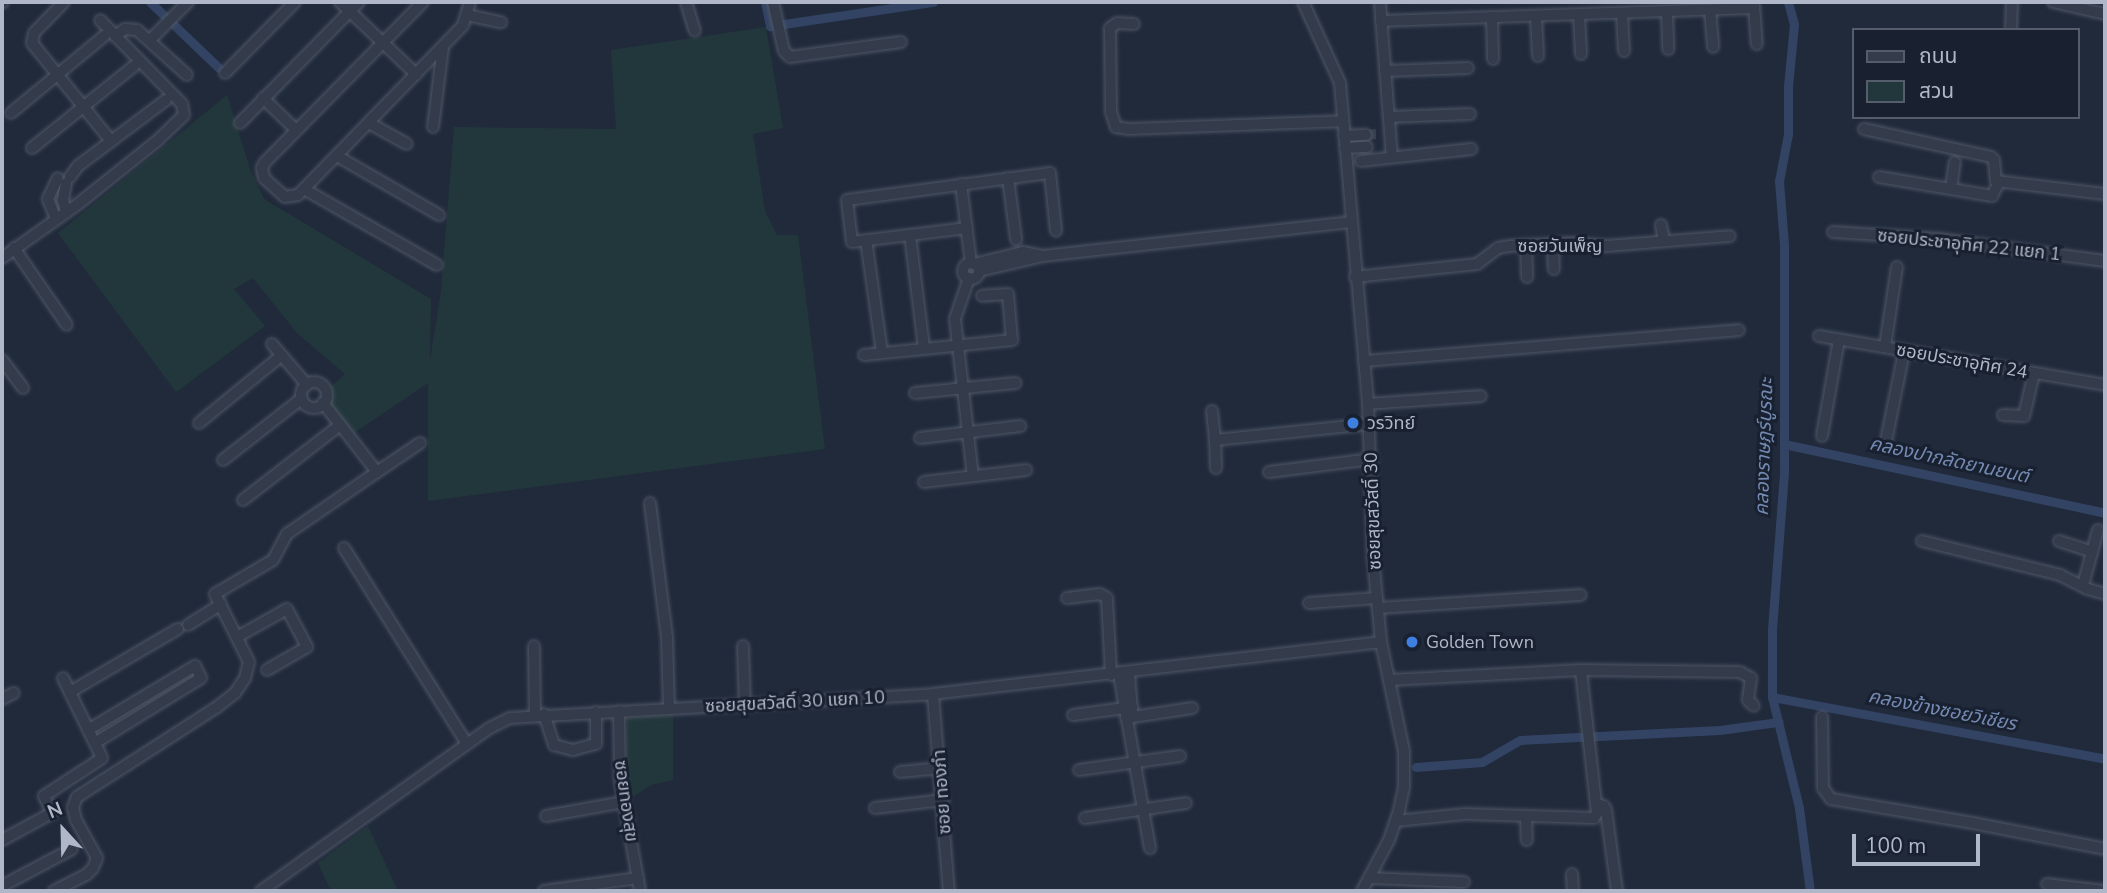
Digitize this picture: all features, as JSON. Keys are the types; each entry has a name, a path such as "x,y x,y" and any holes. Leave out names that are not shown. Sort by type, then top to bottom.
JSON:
{"street":[{"path":"64,2 31,38 57,75 111,141"},
{"path":"149,40 188,2"},
{"path":"225,73 295,2"},
{"path":"340,2 416,74"},
{"path":"240,123 359,2"},
{"path":"422,2 262,168 264,178 285,197 293,198 304,189 443,47 463,25 470,2"},
{"path":"686,2 695,31"},
{"name":"ซอยสุขสวัสดิ์ 30","path":"1303,2 1338,74 1368,404 1377,603 1381,642 1404,751 1404,787 1396,821 1362,891"},
{"path":"1380,2 1389,117 1384,134 1392,152"},
{"path":"2011,28 2012,2"},
{"path":"2053,2 2103,9"},
{"path":"1381,21 1667,12 1754,5 1757,44"},
{"path":"774,8 784,51 790,57 901,42"},
{"path":"1710,10 1713,47"},
{"path":"1667,12 1668,49"},
{"path":"1622,13 1624,51"},
{"path":"467,15 501,22"},
{"path":"1579,15 1581,54"},
{"path":"1536,16 1538,56"},
{"path":"1492,18 1493,59"},
{"path":"2,256 61,216 158,141 184,115 182,104 109,36 100,20"},
{"path":"1134,24 1117,23 1110,28 1111,112 1116,127 1129,129 1343,121"},
{"path":"11,113 109,36 130,28 149,40 187,75"},
{"path":"433,127 443,47"},
{"path":"33,148 134,66"},
{"path":"1385,71 1468,68"},
{"path":"263,99 296,130"},
{"path":"61,216 48,199 62,181 166,100"},
{"path":"1389,117 1470,114"},
{"path":"369,123 407,144"},
{"path":"1864,129 1991,157 1994,160 1994,177 1999,181 2105,194"},
{"path":"1344,136 1392,152"},
{"path":"1345,148 1371,143"},
{"path":"1362,162 1392,152 1471,149"},
{"path":"337,156 439,215"},
{"path":"1951,189 1955,162"},
{"path":"967,228 852,242 847,200 1050,173 1056,231"},
{"path":"1879,177 1992,195 1999,181"},
{"path":"1008,178 1016,239"},
{"path":"961,184 973,269 955,311 972,476"},
{"path":"304,189 437,265"},
{"path":"973,269 1023,252 1042,256 1351,222"},
{"path":"1661,225 1664,241"},
{"name":"ซอยประชาอุทิศ 22 แยก 1","path":"1833,232 1940,239 2105,261"},
{"path":"910,235 923,348"},
{"name":"ซอยวันเพ็ญ","path":"1355,277 1477,264 1499,248 1526,245 1607,246 1730,236"},
{"path":"866,240 883,353"},
{"path":"1553,244 1554,269"},
{"path":"1526,245 1527,277"},
{"path":"14,248 67,325"},
{"path":"1885,347 1896,267"},
{"path":"864,355 1012,340 1008,294 982,296"},
{"path":"1364,361 1739,330"},
{"name":"ซอยประชาอุทิศ 24","path":"1819,337 2105,385"},
{"path":"1822,436 1839,340"},
{"path":"272,344 307,385"},
{"path":"1885,446 1904,352"},
{"path":"199,423 281,356"},
{"path":"2,360 23,388"},
{"path":"2003,415 2024,416 2034,373"},
{"path":"301,399 313,408 323,403 326,396 322,386 314,383 307,385"},
{"path":"915,393 1016,383"},
{"path":"223,460 301,399 307,385"},
{"path":"1368,404 1481,396"},
{"path":"323,403 377,472"},
{"path":"1212,411 1216,468"},
{"path":"243,500 340,425"},
{"path":"1214,440 1369,425"},
{"path":"920,438 1020,426"},
{"path":"54,891 87,874 93,868 96,858 76,820 73,807 77,797 234,693 245,678 249,662 215,594 273,560 287,534 419,443"},
{"path":"1269,472 1372,459"},
{"path":"924,482 1026,470"},
{"path":"650,503 667,638 668,708"},
{"path":"2083,585 2098,530"},
{"path":"1922,541 2060,575 2105,594"},
{"path":"2059,541 2092,552"},
{"path":"344,548 467,744"},
{"path":"1067,598 1100,594 1107,598 1150,848"},
{"path":"1309,603 1580,595"},
{"path":"69,692 221,604"},
{"path":"237,636 288,609 307,647 267,670"},
{"name":"ซอยสุขสวัสดิ์ 30 แยก 10","path":"261,891 500,721 540,715 933,694 1381,642"},
{"path":"534,646 540,715 554,745 573,750 596,744 596,712"},
{"path":"743,646 745,705"},
{"path":"88,730 195,666 201,678 95,743"},
{"path":"1396,821 1465,814 1587,820 1597,813 1581,670"},
{"path":"1389,680 1581,670 1747,673 1751,678 1748,700 1754,706"},
{"path":"2,840 52,813 44,796 102,758 62,678"},
{"path":"2,699 14,693"},
{"name":"ซอย ทองภํา","path":"933,694 944,800 949,891"},
{"path":"1073,715 1128,715 1192,708"},
{"name":"ซอยทองสุข","path":"619,711 619,757 624,802 640,891"},
{"path":"1822,717 1824,788 1831,799 2105,849"},
{"path":"1079,769 1180,757"},
{"path":"900,772 941,768"},
{"path":"875,808 944,800"},
{"path":"546,816 624,802"},
{"path":"1085,818 1186,803"},
{"path":"1596,804 1604,806 1606,810 1617,891"},
{"path":"1526,817 1527,840"},
{"path":"2,886 72,849"},
{"path":"1572,874 1573,891"},
{"path":"544,891 638,878"},
{"path":"1369,878 1464,882"},
{"path":"2047,884 2104,891"}],"green space":[{"path":"766,27 783,128 753,134 765,211 777,235 798,235 825,449 428,501 428,383 351,435 327,404 327,390 345,374 297,333 253,278 234,289 265,326 176,392 58,233 227,95 250,169 264,199 431,299 430,360 441,291 454,127 616,129 611,50"},
{"path":"673,714 673,780 651,785 631,798 626,786 627,718"},
{"path":"368,826 398,891 331,891 318,863"}],"waterway":[{"path":"150,2 219,68"},
{"path":"765,2 770,26 933,2"},
{"name":"คลองราษฎร์บูรณะ","path":"1788,2 1794,24 1788,86 1788,134 1779,181 1784,245 1784,473 1772,630 1772,697 1799,808 1810,891"},
{"name":"คลองปากลัดยานยนต์","path":"1784,444 2105,513"},
{"name":"คลองข้างซอยวิเชียร","path":"1772,697 2105,759"},
{"path":"1416,767 1482,762 1520,740 1720,730 1778,722"}],"tunnel":[{"path":"1366,135 1378,134"}],"place":[{"name":"วรวิทย์","path":"1353,423"},
{"name":"Golden Town","path":"1412,642"}]}
